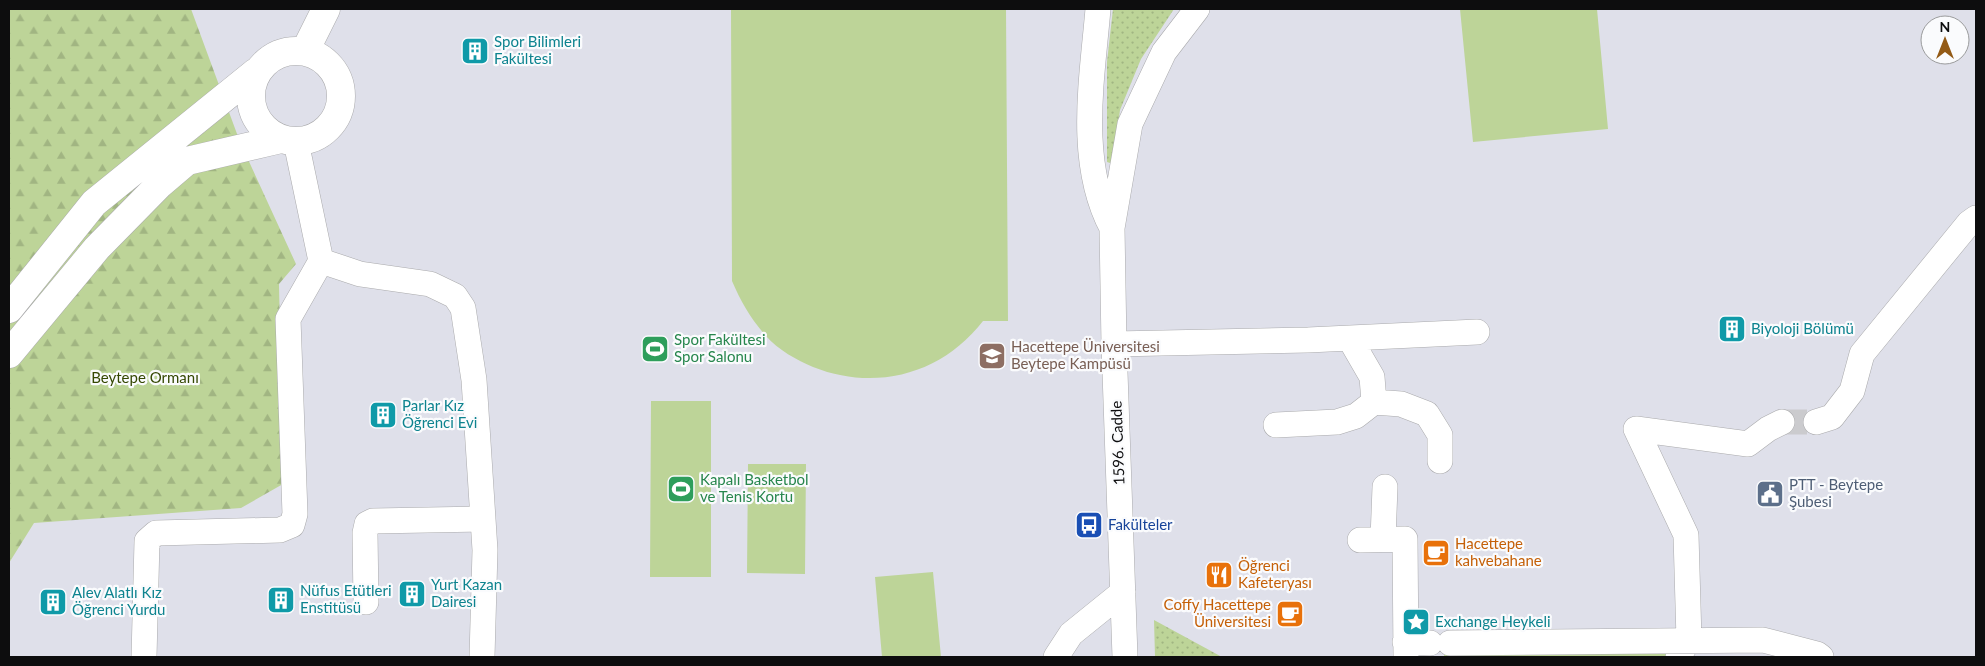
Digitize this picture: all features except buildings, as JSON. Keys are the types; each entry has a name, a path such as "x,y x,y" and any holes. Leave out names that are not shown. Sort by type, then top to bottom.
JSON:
{"main road":[{"path":"304,51 326,9"},
{"path":"9,309 94,203 274,56 289,51 304,51 319,57 330,66 340,86 340,108 334,122 323,133 310,140 288,141 187,162 160,184 97,248 9,354"},
{"path":"256,72 250,93 251,108 258,122 268,133 288,141"}],"street":[{"name":"1596. Cadde","path":"1098,9 1089,119 1094,170 1103,211 1112,228"},
{"name":"1596. Cadde","path":"1125,657 1114,344 1112,228 1130,124 1164,52 1197,9"},
{"path":"144,657 147,541 156,533 280,530 292,525 295,514 288,319 322,261 288,141"},
{"path":"1816,422 1832,418 1852,391 1862,354 1969,222 1976,218"},
{"path":"322,261 360,274 430,284 455,296 463,308 474,380 485,550 482,657"},
{"path":"1114,344 1350,338 1477,332"},
{"path":"1350,338 1372,377 1374,402"},
{"path":"1276,425 1337,422 1356,416 1374,402 1401,404 1426,414 1440,435 1440,461"},
{"path":"1683,648 1686,535 1636,429 1748,444 1782,422"},
{"path":"1385,487 1372,539 1405,539 1405,649 1440,643 1548,649 1683,648 1763,640 1817,654 1821,657"},
{"path":"366,602 365,533 367,524 373,521 483,519"},
{"path":"1056,657 1071,634 1123,592"}],"shaded area":[{"name":"Hacettepe Üniversitesi Beytepe Kampüsü","path":"9,9 1976,9 1976,657 9,657"}],"green space":[{"name":"Beytepe Ormanı","path":"9,9 191,9 240,142 296,264 279,284 283,484 241,508 34,523 9,563"},
{"path":"731,9 1006,9 1008,321 983,321 967,339 948,354 928,365 906,373 884,377 860,378 813,367 788,354 766,336 747,310 732,281"},
{"path":"1113,9 1174,9 1141,59 1120,110 1113,164 1107,162 1107,62"},
{"path":"1460,9 1597,9 1608,129 1473,142"},
{"name":"Kapalı Basketbol ve Tenis Kortu","path":"651,401 711,401 711,577 650,577"},
{"path":"748,464 806,464 805,574 747,573"},
{"path":"933,572 941,657 882,657 875,577"},
{"path":"1154,620 1222,657 1155,657"},
{"path":"1672,650 1667,657 1444,657 1444,655"}],"tunnel":[{"path":"1782,422 1816,422"}],"place":[{"name":"Spor Bilimleri Fakültesi","path":"475,51"},
{"name":"Biyoloji Bölümü","path":"1732,329"},
{"name":"Spor Fakültesi Spor Salonu","path":"655,349"},
{"name":"Hacettepe Üniversitesi Beytepe Kampüsü","path":"992,356"},
{"name":"Parlar Kız Öğrenci Evi","path":"383,415"},
{"name":"Kapalı Basketbol ve Tenis Kortu","path":"681,489"},
{"name":"PTT - Beytepe Şubesi","path":"1770,494"},
{"name":"Fakülteler","path":"1089,525"},
{"name":"Hacettepe kahvebahane","path":"1436,553"},
{"name":"Öğrenci Kafeteryası","path":"1219,575"},
{"name":"Yurt Kazan Dairesi","path":"412,594"},
{"name":"Nüfus Etütleri Enstitüsü","path":"281,600"},
{"name":"Alev Alatlı Kız Öğrenci Yurdu","path":"53,602"},
{"name":"Coffy Hacettepe Üniversitesi","path":"1290,614"},
{"name":"Exchange Heykeli","path":"1416,622"}]}
